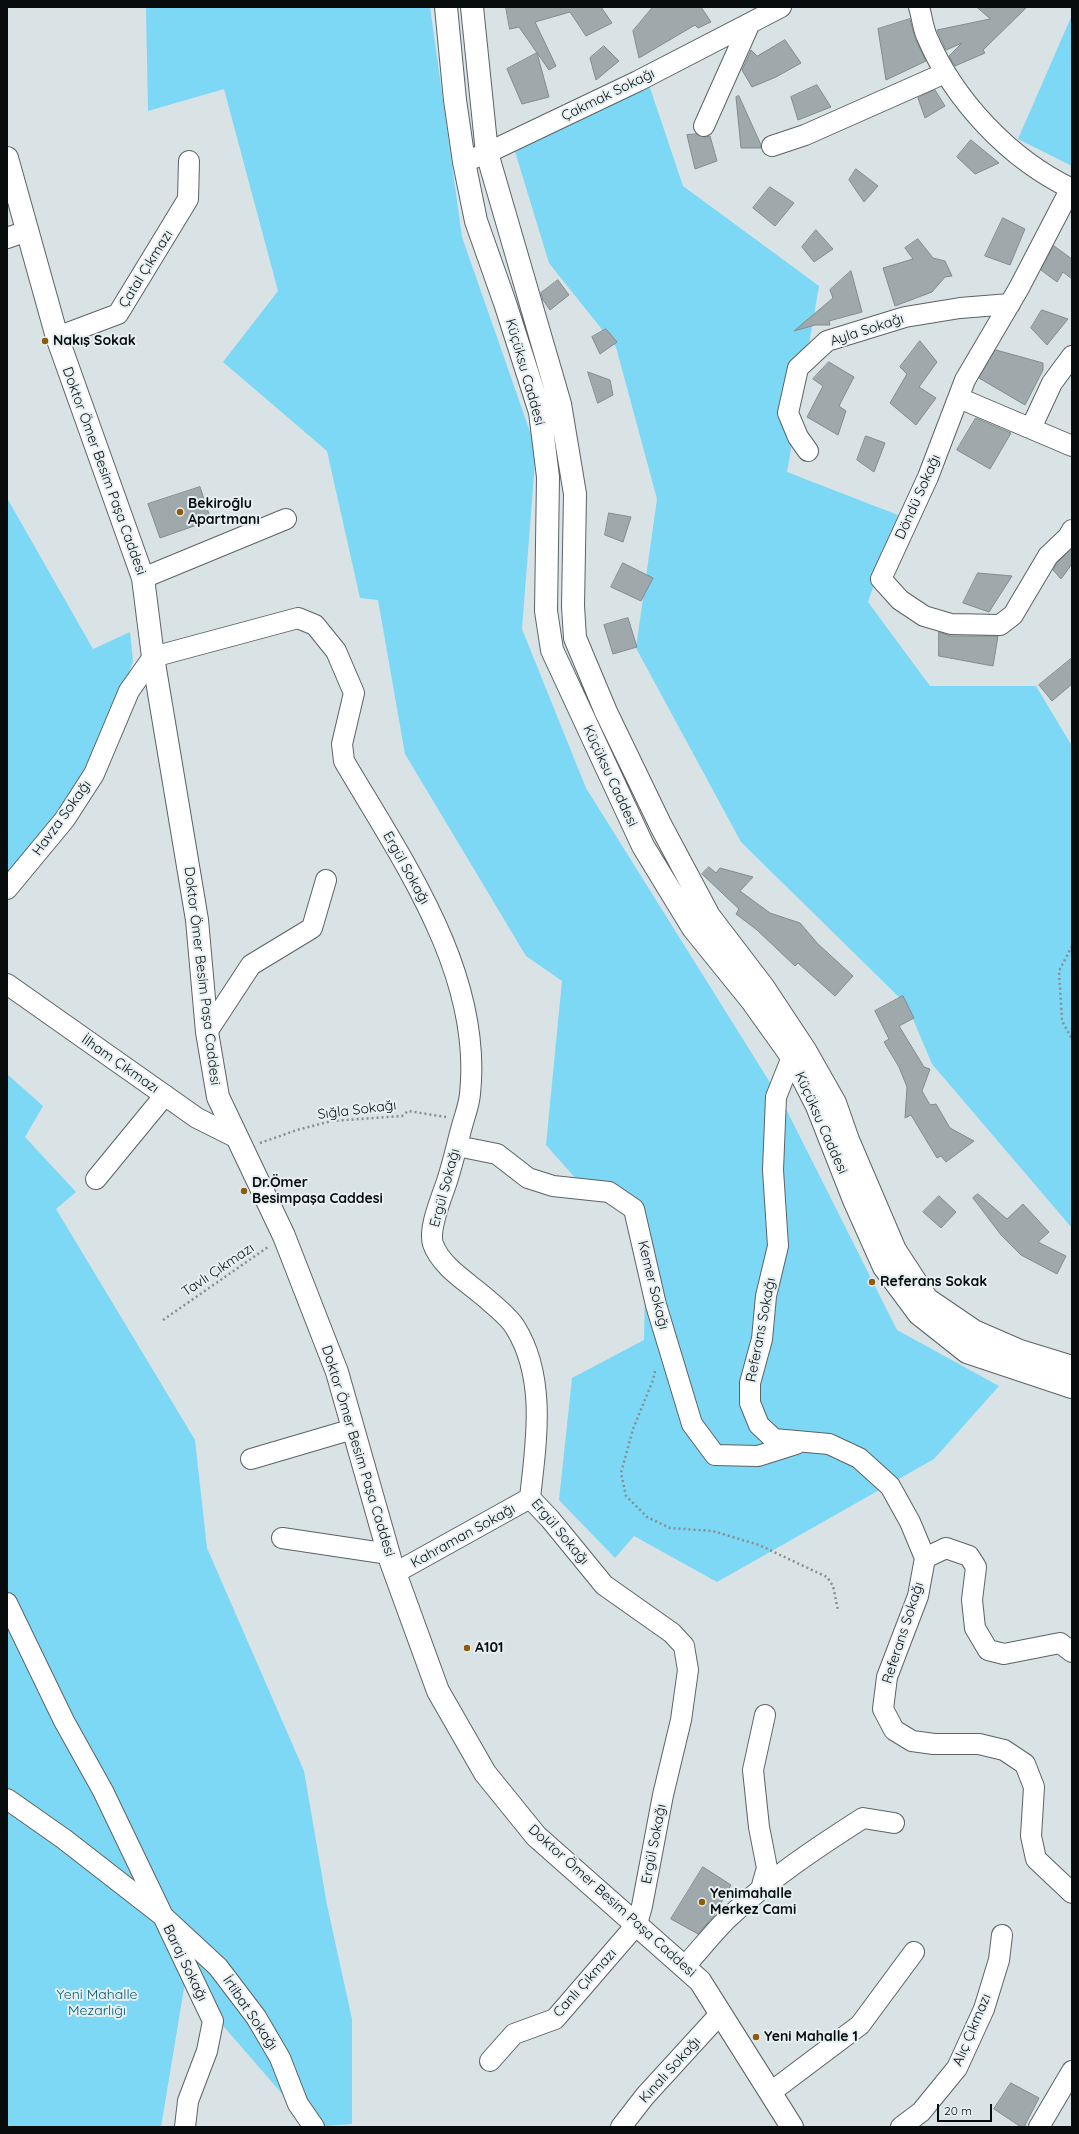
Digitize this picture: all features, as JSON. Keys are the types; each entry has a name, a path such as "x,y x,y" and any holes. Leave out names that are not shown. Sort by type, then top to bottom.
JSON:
{"main road":[{"name":"Küçüksu Caddesi","path":"446,7 455,100 464,162 476,221 505,303 540,412 548,477 546,611 552,650 643,846 693,928 752,1001 799,1054 835,1102 848,1140 895,1250 927,1299 974,1331 1020,1351 1072,1367"},
{"name":"Küçüksu Caddesi","path":"472,7 487,153 560,404 575,494 573,606 575,638 606,712 661,826 709,916 764,988 799,1054 817,1106 854,1200 884,1267 919,1314 967,1352 1072,1387"},
{"name":"Doktor Ömer Besim Paşa Caddesi","path":"7,158 56,337 143,578 153,657 197,920 207,1032 218,1097 284,1236 337,1372 392,1564 438,1691 485,1773 536,1836 700,1981 792,2127"}],"street":[{"name":"Çakmak Sokağı","path":"464,162 487,153 638,81 781,7"},
{"path":"920,7 927,36 949,80 992,134 1053,180 1071,188"},
{"path":"704,126 750,22"},
{"path":"772,146 804,135 946,72"},
{"name":"Çatal Çıkmazı","path":"56,337 118,314 188,199 189,161"},
{"name":"Döndü Sokağı","path":"1071,188 1010,304 966,380 928,477 880,579 900,600 924,616 951,624 1000,625 1013,615 1048,556 1068,537 1072,530"},
{"path":"7,238 27,231"},
{"name":"Ayla Sokağı","path":"808,451 798,437 788,413 798,368 827,341 905,317 960,308 1010,304"},
{"path":"1031,428 1052,383 1072,356"},
{"path":"959,398 1072,446"},
{"path":"143,578 286,519"},
{"name":"Ergül Sokağı","path":"153,657 298,618 315,625 336,651 354,693 342,744 344,761 411,872 441,937 463,1000 472,1061 470,1096 457,1146 433,1225 433,1243 445,1264 496,1307 515,1327 532,1365 538,1430 530,1498 550,1519 604,1585 672,1632 684,1646 688,1670 681,1720 663,1795 642,1906 636,1924"},
{"name":"Havza Sokağı","path":"7,889 65,819 94,774 129,691 153,657"},
{"path":"207,1032 251,965 312,928 326,880"},
{"name":"İlham Çıkmazı","path":"7,984 197,1118 239,1143"},
{"name":"Referans Sokağı","path":"799,1054 776,1097 773,1170 778,1246 766,1296 762,1339 750,1383 750,1403 759,1425 774,1439 829,1444 853,1456 890,1486 910,1522 925,1558 918,1596 887,1677 883,1709 894,1730 912,1741 934,1744 979,1744 1004,1750 1025,1764 1034,1787 1031,1836 1036,1859 1072,1893"},
{"path":"96,1179 165,1095"},
{"name":"Kemer Sokağı","path":"457,1146 497,1154 528,1178 553,1186 610,1192 634,1209 656,1304 692,1424 715,1455 758,1456 802,1442"},
{"path":"251,1459 353,1429"},
{"name":"Kahraman Sokağı","path":"392,1564 530,1498"},
{"path":"282,1538 392,1564"},
{"path":"925,1558 946,1548 968,1556 976,1567 972,1600 975,1628 988,1650 1004,1654 1060,1643 1072,1652"},
{"path":"7,1603 64,1721 103,1791 163,1916"},
{"path":"761,1889 767,1868 759,1827 754,1770 765,1715"},
{"name":"Baraj Sokağı","path":"7,1799 64,1838 163,1916 213,2021 207,2051 188,2101 185,2127"},
{"path":"684,1967 727,1919 761,1889 828,1840 863,1818 894,1823"},
{"name":"İrtibat Sokağı","path":"163,1916 218,1967 256,2017 280,2058 298,2104 314,2127"},
{"name":"Canlı Çıkmazı","path":"490,2061 514,2034 555,2019 636,1924"},
{"name":"Alıç Çıkmazı","path":"901,2127 921,2112 957,2068 984,2009 999,1960 1002,1935"},
{"path":"771,2092 860,2025 914,1952"},
{"name":"Kınalı Sokağı","path":"621,2127 645,2096 720,2014"},
{"path":"1039,2127 1072,2071"}],"path":[{"path":"1072,946 1059,971 1062,1021 1072,1040"},
{"name":"Sığla Sokağı","path":"239,1143 332,1122 402,1116 408,1111 446,1117 457,1146"},
{"name":"Tavlı Çıkmazı","path":"163,1320 284,1236"},
{"path":"656,1365 653,1380 634,1429 622,1473 626,1496 647,1517 670,1528 713,1531 759,1545 827,1578 833,1586 838,1610"}],"green space":[{"path":"146,7 430,7 462,237 536,449 522,629 586,788 784,1105 897,1330 999,1386 934,1459 717,1582 634,1536 615,1558 559,1500 572,1378 644,1340 645,1291 629,1213 592,1197 546,1145 562,981 526,956 405,754 378,600 360,598 327,451 223,362 278,291 224,89 148,111"},
{"path":"1072,15 1072,166 1018,139"},
{"path":"643,67 683,186 819,286 787,472 898,515 868,602 930,686 1036,686 1072,746 1072,1228 932,1064 907,1005 741,842 636,648 657,499 616,347 549,263 513,145"},
{"path":"7,498 93,649 130,632 133,661 93,778 7,896"},
{"name":"Yeni Mahalle Mezarlıḡı","path":"7,1074 43,1106 25,1137 76,1192 56,1209 195,1440 207,1548 304,1771 327,1905 352,2019 352,2124 311,2127 185,1982 161,2127 7,2127"}],"building":[{"path":"506,7 601,7 612,23 586,36 570,12 535,22 556,66 549,70 519,27 510,29"},
{"path":"653,7 701,7 711,22 698,28 695,25 639,58 633,31"},
{"path":"977,7 1027,7 983,50 985,53 955,66 949,56 962,43 946,50 937,30 990,19"},
{"path":"910,19 915,38 926,61 886,80 878,29"},
{"path":"785,40 801,63 776,77 752,87 742,70 751,50 757,56"},
{"path":"604,46 619,61 596,80 590,58"},
{"path":"537,53 549,97 522,104 507,69"},
{"path":"817,85 831,107 798,120 791,97"},
{"path":"935,90 945,106 925,118 918,98"},
{"path":"739,96 761,148 741,148 736,97"},
{"path":"697,134 705,137 710,136 717,161 695,169 687,135"},
{"path":"971,140 999,163 975,174 957,157"},
{"path":"856,169 878,186 864,202 849,180"},
{"path":"770,187 794,203 775,226 753,208"},
{"path":"1003,218 1025,229 1010,265 985,256"},
{"path":"816,230 833,249 814,262 802,247"},
{"path":"918,239 933,258 945,261 952,276 945,277 932,292 895,306 883,268 913,259 905,248"},
{"path":"1054,246 1072,259 1072,279 1063,272 1057,282 1041,270"},
{"path":"851,271 862,312 829,321 830,325 815,325 794,331 833,298 830,290"},
{"path":"558,280 569,295 550,310 543,300 541,293"},
{"path":"1042,310 1068,319 1047,345 1031,328"},
{"path":"606,329 617,342 600,354 592,337"},
{"path":"920,341 937,362 919,387 936,398 916,425 890,403 907,374 900,367"},
{"path":"996,350 1043,363 1043,370 1025,405 979,378"},
{"path":"829,362 854,377 839,406 846,411 838,435 807,417 823,386 813,379"},
{"path":"588,372 610,380 613,395 598,403"},
{"path":"976,418 1011,433 990,469 957,450"},
{"path":"866,436 885,443 874,472 857,460"},
{"name":"Bekiroğlu Apartmanı","path":"200,487 211,520 160,538 148,504"},
{"path":"609,513 631,517 623,542 605,535"},
{"path":"1072,549 1072,564 1061,579 1053,570 1057,563"},
{"path":"623,563 653,578 641,601 611,587"},
{"path":"978,573 1012,576 989,612 963,603"},
{"path":"628,618 637,647 613,654 604,625"},
{"path":"939,632 951,636 998,636 993,666 939,656"},
{"path":"1072,658 1072,684 1052,701 1039,685"},
{"path":"709,867 716,873 720,868 753,877 740,891 770,913 800,923 818,944 853,976 835,996 798,963 795,966 757,930 736,914 739,909 702,874"},
{"path":"903,996 914,1018 899,1026 924,1067 930,1069 922,1091 930,1105 936,1104 950,1128 974,1141 946,1162 941,1156 937,1158 911,1115 905,1118 907,1087 899,1067 884,1042 889,1039 875,1011"},
{"path":"978,1194 1007,1219 1023,1204 1049,1232 1038,1242 1066,1256 1057,1274 1021,1255 1001,1235 973,1198"},
{"path":"939,1196 956,1212 941,1228 923,1212"},
{"name":"Yenimahalle Merkez Cami","path":"703,1867 731,1885 713,1917 698,1934 671,1919"},
{"path":"1011,2083 1039,2098 1024,2127 1021,2127 994,2109"}],"place":[{"name":"Nakış Sokak","path":"45,341"},
{"name":"Bekiroğlu Apartmanı","path":"180,512"},
{"name":"Dr.Ömer Besimpaşa Caddesi","path":"244,1191"},
{"name":"Referans Sokak","path":"872,1282"},
{"name":"A101","path":"467,1648"},
{"name":"Yenimahalle Merkez Cami","path":"702,1902"},
{"name":"Yeni Mahalle 1","path":"756,2037"}]}
